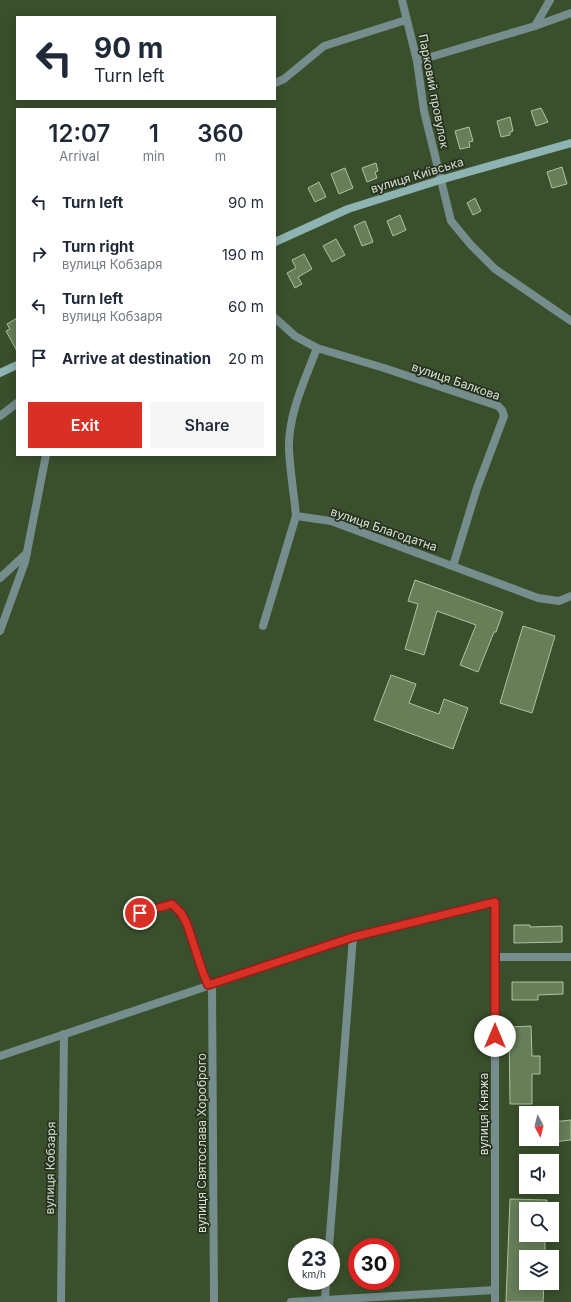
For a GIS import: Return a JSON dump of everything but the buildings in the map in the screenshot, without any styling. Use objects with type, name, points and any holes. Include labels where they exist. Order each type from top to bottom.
[{"type":"main road","name":"вулиця Київська","points":[[276,242],[348,209],[440,180],[571,143]]},
{"type":"main road","points":[[0,373],[16,365]]},
{"type":"street","name":"Парковий провулок","points":[[402,0],[417,61],[424,111],[451,221],[471,245],[495,269],[571,321]]},
{"type":"street","points":[[535,26],[550,0]]},
{"type":"street","points":[[417,61],[535,26],[571,13]]},
{"type":"street","points":[[276,83],[284,79],[324,46],[406,20]]},
{"type":"street","name":"вулиця Балкова","points":[[276,319],[295,336],[317,348],[384,368],[484,401],[498,406],[502,410],[504,416],[477,488],[453,566]]},
{"type":"street","points":[[263,626],[296,516],[289,448],[292,423],[301,391],[317,348]]},
{"type":"street","points":[[0,416],[16,404]]},
{"type":"street","points":[[0,632],[25,562],[46,456]]},
{"type":"street","name":"вулиця Благодатна","points":[[296,516],[331,520],[538,598],[559,601],[571,596]]},
{"type":"street","points":[[0,578],[26,553]]},
{"type":"street","name":"вулиця Княжа","points":[[353,937],[495,902],[495,1302]]},
{"type":"street","points":[[128,917],[172,904],[181,913],[187,924],[202,970],[210,984]]},
{"type":"street","points":[[0,1056],[353,937],[330,1238]]},
{"type":"street","points":[[495,957],[571,956]]},
{"type":"street","name":"вулиця Святослава Хороброго","points":[[210,984],[214,1302]]},
{"type":"street","name":"вулиця Кобзаря","points":[[61,1302],[64,1034]]},
{"type":"street","points":[[325,1300],[326,1290]]},
{"type":"street","points":[[290,1302],[495,1290]]},
{"type":"route","points":[[140,913],[172,904],[181,913],[187,924],[208,985],[353,937],[495,902],[495,1036]]}]
